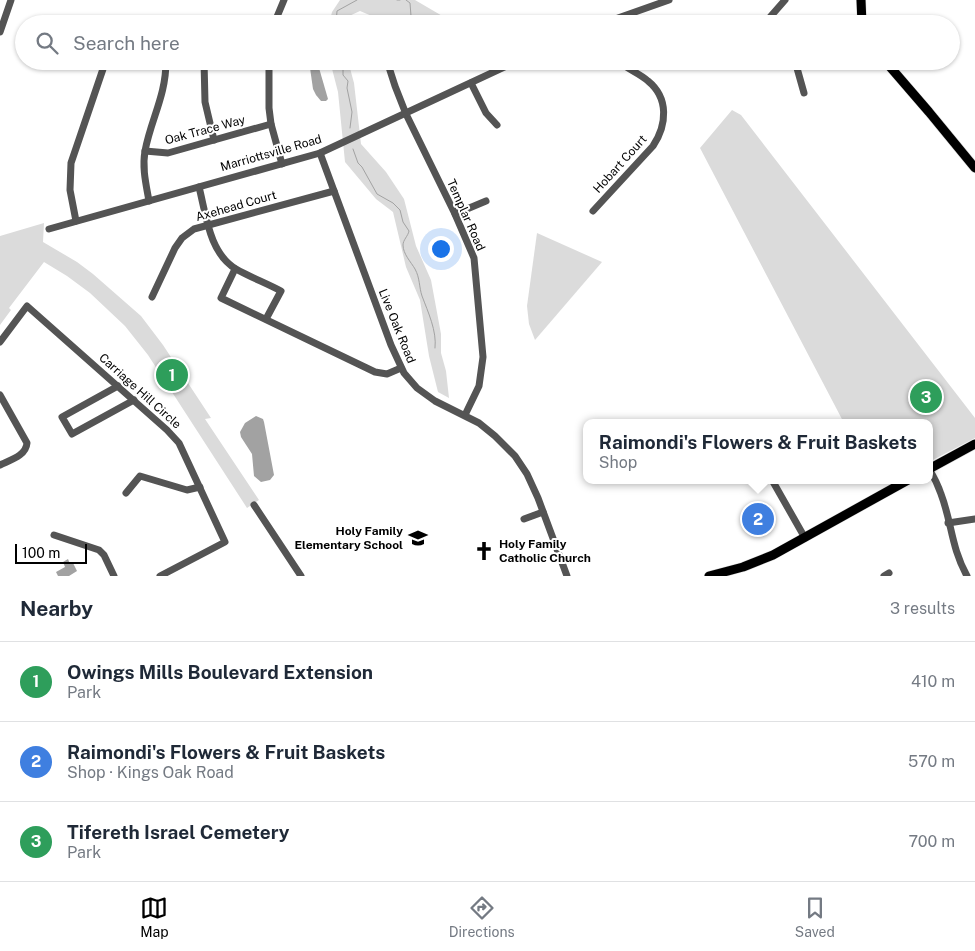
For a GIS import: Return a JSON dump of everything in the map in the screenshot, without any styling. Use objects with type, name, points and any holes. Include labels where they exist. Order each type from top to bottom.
[{"type":"main road","points":[[861,0],[862,15]]},
{"type":"main road","points":[[893,70],[975,168]]},
{"type":"main road","points":[[933,467],[975,444]]},
{"type":"main road","points":[[709,576],[758,562],[901,484]]},
{"type":"street","points":[[0,32],[11,0]]},
{"type":"street","points":[[278,15],[284,0]]},
{"type":"street","points":[[626,15],[669,0]]},
{"type":"street","points":[[772,15],[786,0]]},
{"type":"street","points":[[76,221],[70,190],[71,162],[103,70]]},
{"type":"street","points":[[149,201],[144,177],[145,151],[164,90],[165,70]]},
{"type":"street","points":[[204,70],[205,102],[214,140]]},
{"type":"street","points":[[270,70],[270,124],[282,164]]},
{"type":"street","name":"Templar Road","points":[[390,70],[406,114],[455,214],[474,258],[483,357],[479,386],[464,415]]},
{"type":"street","name":"Marriottsville Road","points":[[49,229],[320,153],[498,70]]},
{"type":"street","name":"Hobart Court","points":[[593,212],[653,146],[663,126],[663,108],[657,91],[647,80],[632,70]]},
{"type":"street","points":[[798,70],[804,93]]},
{"type":"street","points":[[471,83],[486,113],[498,125]]},
{"type":"street","name":"Oak Trace Way","points":[[145,151],[168,153],[270,124]]},
{"type":"street","name":"Live Oak Road","points":[[320,153],[401,368],[412,383],[422,392],[486,428],[515,456],[532,484],[567,576]]},
{"type":"street","points":[[199,187],[214,243],[222,257],[235,269],[281,290],[266,320]]},
{"type":"street","name":"Axehead Court","points":[[152,298],[175,248],[182,238],[194,229],[334,191]]},
{"type":"street","points":[[455,214],[486,201]]},
{"type":"street","points":[[235,269],[221,298],[375,372],[387,374],[401,368]]},
{"type":"street","name":"Carriage Hill Circle","points":[[0,342],[27,306],[174,436],[183,451],[225,542],[160,576]]},
{"type":"street","points":[[118,386],[62,417],[72,434],[134,400]]},
{"type":"street","points":[[0,395],[27,443],[26,450],[23,453],[0,465]]},
{"type":"street","points":[[126,493],[140,476],[188,490],[200,487]]},
{"type":"street","points":[[933,477],[942,494],[956,554],[967,576]]},
{"type":"street","points":[[774,484],[805,538]]},
{"type":"street","points":[[254,505],[301,576]]},
{"type":"street","points":[[524,519],[543,512]]},
{"type":"street","points":[[948,523],[975,519]]},
{"type":"street","points":[[54,535],[99,550],[104,555],[114,576]]},
{"type":"shaded area","points":[[340,0],[415,0],[441,15],[370,15],[360,11],[351,15],[331,15]]},
{"type":"shaded area","points":[[310,70],[320,70],[328,99],[321,101],[313,89]]},
{"type":"shaded area","points":[[332,70],[350,70],[354,83],[361,144],[386,172],[404,199],[416,246],[431,280],[441,334],[441,353],[446,371],[449,398],[438,392],[429,356],[420,300],[406,267],[393,212],[376,199],[345,162],[338,92]]},
{"type":"shaded area","points":[[732,110],[741,115],[975,418],[975,438],[933,460],[933,419],[842,419],[700,148]]},
{"type":"shaded area","points":[[44,223],[43,242],[93,274],[141,316],[163,345],[211,418],[205,419],[259,500],[247,508],[148,355],[125,326],[90,293],[67,276],[44,262],[9,308],[11,310],[0,325],[0,236]]},
{"type":"shaded area","points":[[537,233],[602,262],[535,340],[529,324],[527,306]]},
{"type":"shaded area","points":[[256,416],[263,419],[264,422],[274,475],[270,480],[261,482],[254,476],[252,454],[241,437],[240,432],[245,423]]},
{"type":"shaded area","points":[[68,559],[70,564],[73,563],[77,571],[69,576],[58,576],[56,572],[65,567],[63,562]]},
{"type":"waterway","points":[[337,15],[337,11],[357,0]]},
{"type":"waterway","points":[[406,0],[410,3],[411,15]]},
{"type":"waterway","points":[[343,70],[343,75],[348,81],[347,88],[352,112],[350,128]]},
{"type":"waterway","points":[[353,149],[358,163],[377,194],[393,203],[400,210],[403,222],[409,231],[403,243],[403,248],[418,276],[422,296],[433,328],[435,348]]},
{"type":"place","name":"Owings Mills Boulevard Extension","points":[[172,375]]},
{"type":"place","name":"Tifereth Israel Cemetery","points":[[926,397]]},
{"type":"place","name":"Raimondi's Flowers & Fruit Baskets","points":[[758,519]]},
{"type":"place","name":"Holy Family Elementary School","points":[[418,538]]},
{"type":"place","name":"Holy Family Catholic Church","points":[[484,551]]}]
